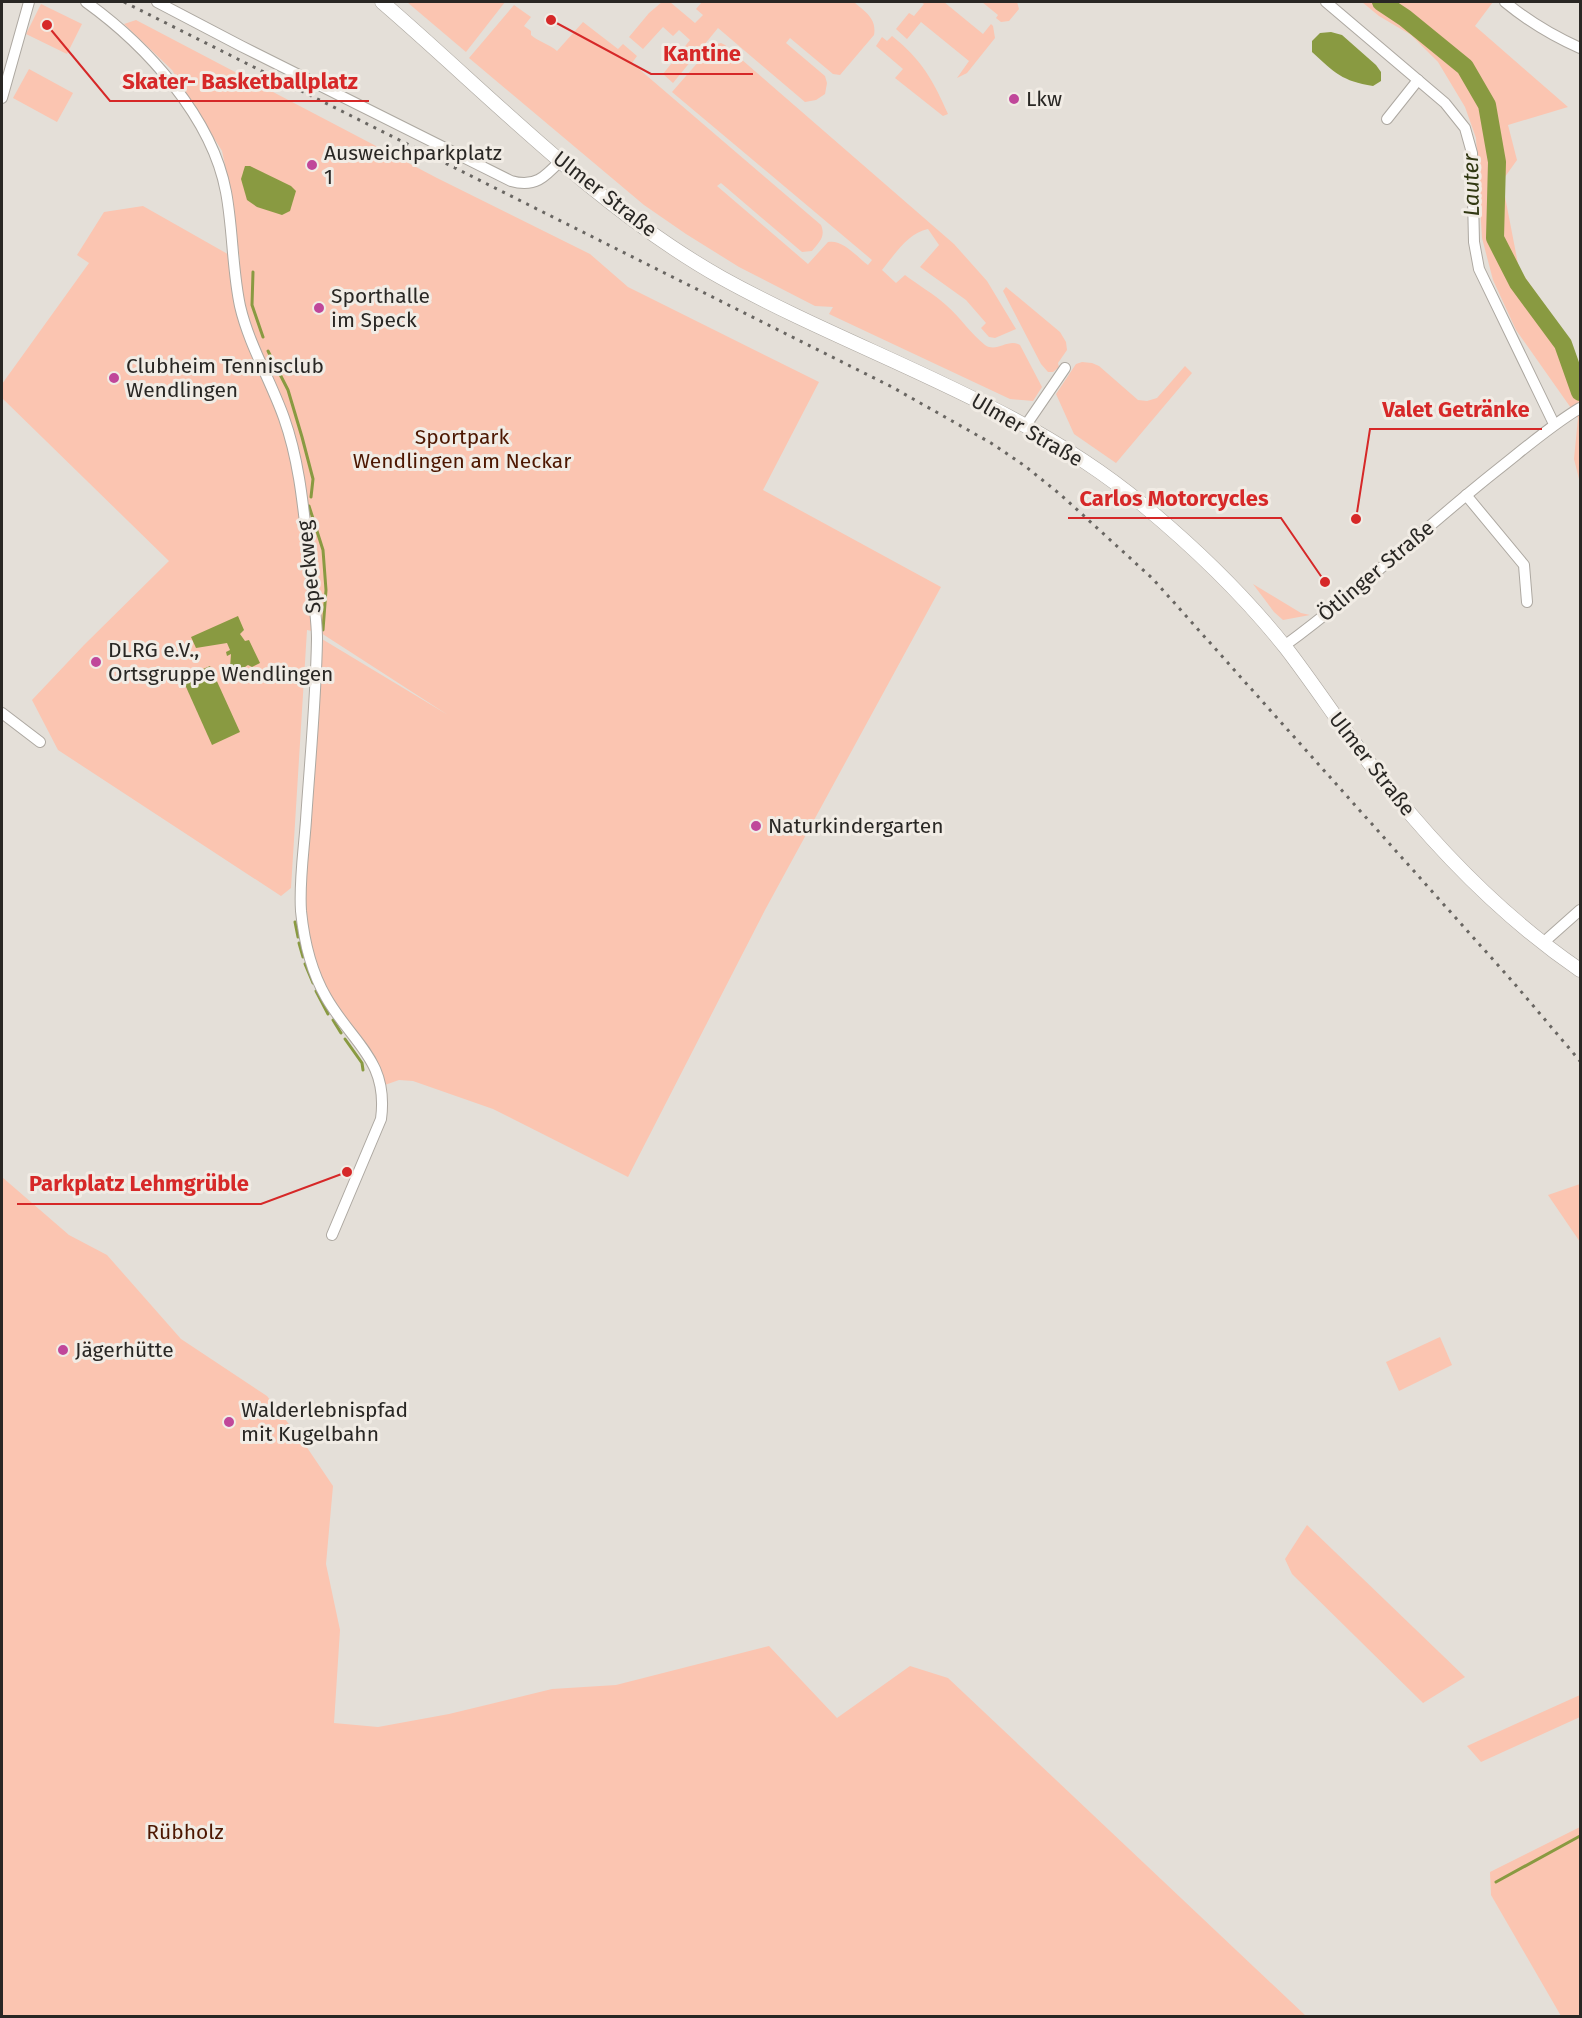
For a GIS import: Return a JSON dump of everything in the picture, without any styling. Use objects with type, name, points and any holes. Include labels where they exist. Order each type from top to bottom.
[{"type":"main road","name":"Ulmer Straße","points":[[382,2],[561,160],[646,228],[720,277],[797,316],[992,406],[1071,452],[1140,501],[1208,561],[1284,646],[1373,768],[1428,836],[1490,897],[1581,970]]},
{"type":"street","points":[[2,98],[30,2]]},
{"type":"street","name":"Speckweg","points":[[86,2],[110,18],[141,48],[186,101],[219,163],[226,189],[240,307],[284,418],[298,463],[317,636],[301,910],[310,961],[327,998],[377,1069],[382,1095],[381,1119],[332,1235]]},
{"type":"street","points":[[157,2],[511,181],[522,184],[535,182],[548,174],[561,160]]},
{"type":"street","points":[[1326,2],[1445,104],[1465,128],[1472,153],[1474,242],[1479,269],[1554,424]]},
{"type":"street","points":[[1505,2],[1525,18],[1562,40],[1581,48]]},
{"type":"street","points":[[1387,118],[1418,80]]},
{"type":"street","points":[[1026,425],[1065,368]]},
{"type":"street","name":"Ötlinger Straße","points":[[1284,646],[1360,586],[1466,495],[1554,424],[1581,408]]},
{"type":"street","points":[[1466,495],[1524,565],[1527,602]]},
{"type":"street","points":[[2,713],[40,742]]},
{"type":"street","points":[[1544,942],[1581,910]]},
{"type":"green space","points":[[407,2],[505,2],[466,52]]},
{"type":"green space","points":[[662,2],[670,2],[695,23],[703,15],[696,9],[702,2],[854,2],[872,20],[874,35],[840,75],[833,74],[790,38],[786,43],[825,76],[827,83],[825,94],[816,100],[805,102],[718,28],[673,83],[663,74],[690,40],[679,30],[673,36],[663,27],[643,49],[629,37],[649,13]]},
{"type":"green space","points":[[921,2],[944,2],[983,34],[991,24],[993,26],[995,38],[967,73],[957,78],[969,61],[921,22],[907,39],[896,29],[909,13],[914,16],[924,4]]},
{"type":"green space","points":[[982,2],[1017,2],[1019,9],[1009,21],[1001,22],[996,18],[998,15]]},
{"type":"green space","points":[[1362,2],[1493,2],[1475,26],[1568,107],[1508,125],[1517,160],[1502,181],[1519,269],[1556,321],[1580,375],[1580,483],[1574,459],[1578,418],[1516,330],[1493,280],[1482,238],[1476,138],[1465,107],[1438,62],[1411,35],[1379,16]]},
{"type":"green space","points":[[41,4],[82,24],[67,54],[26,34]]},
{"type":"green space","points":[[514,5],[531,17],[524,26],[531,31],[531,35],[557,51],[583,22],[618,49],[623,44],[637,56],[632,63],[821,225],[823,233],[819,242],[812,251],[802,252],[721,183],[717,186],[808,264],[828,242],[834,242],[850,249],[868,265],[872,260],[672,92],[713,45],[721,43],[725,45],[954,244],[987,281],[1016,329],[995,338],[989,337],[981,328],[986,323],[966,300],[920,267],[939,245],[928,229],[908,240],[882,270],[896,283],[905,275],[936,297],[985,345],[994,347],[1016,343],[1020,345],[1042,387],[1033,401],[1010,399],[829,314],[833,307],[815,306],[739,267],[644,205],[469,58]]},
{"type":"green space","name":"Sportpark Wendlingen am Neckar","points":[[136,20],[437,178],[590,254],[628,287],[819,382],[763,490],[941,587],[765,910],[628,1177],[493,1109],[413,1081],[399,1080],[382,1086],[327,998],[301,910],[317,636],[448,715],[321,633],[307,630],[291,888],[281,896],[58,750],[32,700],[169,561],[2,398],[2,384],[89,263],[77,255],[104,212],[143,206],[240,261],[231,193],[222,151],[172,70],[124,24]]},
{"type":"green space","points":[[892,36],[926,71],[948,114],[943,116],[895,78],[903,69],[876,46],[882,37],[887,41]]},
{"type":"green space","points":[[29,69],[73,93],[57,122],[13,98]]},
{"type":"green space","points":[[1006,287],[1060,332],[1066,342],[1067,350],[1058,363],[1059,367],[1053,372],[1048,372],[1041,364],[1003,291]]},
{"type":"green space","points":[[1082,362],[1099,366],[1138,400],[1147,401],[1157,398],[1185,366],[1192,373],[1116,463],[1074,434],[1056,394],[1076,364]]},
{"type":"green space","points":[[1253,584],[1301,613],[1310,615],[1283,620]]},
{"type":"green space","name":"Rübholz","points":[[2,1177],[69,1235],[107,1255],[181,1339],[267,1396],[306,1446],[333,1486],[326,1564],[340,1630],[334,1723],[378,1727],[449,1714],[552,1689],[616,1685],[769,1646],[837,1718],[910,1666],[948,1678],[1306,2016],[2,2016]]},
{"type":"green space","points":[[1580,1184],[1580,1242],[1548,1195]]},
{"type":"green space","points":[[1440,1337],[1452,1365],[1399,1391],[1386,1362]]},
{"type":"green space","points":[[1307,1525],[1465,1677],[1423,1703],[1292,1574],[1285,1559]]},
{"type":"green space","points":[[1580,1695],[1580,1717],[1481,1762],[1467,1746]]},
{"type":"green space","points":[[1580,1827],[1580,2016],[1561,2016],[1491,1895],[1490,1872]]},
{"type":"shaded area","points":[[1331,32],[1342,35],[1376,65],[1381,72],[1381,81],[1373,86],[1346,79],[1333,71],[1312,52],[1312,41],[1320,33]]},
{"type":"shaded area","points":[[245,166],[250,166],[291,186],[296,191],[290,211],[282,215],[257,207],[247,200],[241,179]]},
{"type":"shaded area","points":[[238,616],[244,630],[240,634],[245,641],[249,640],[260,663],[252,667],[248,665],[237,672],[230,668],[231,654],[227,656],[226,652],[230,650],[227,643],[196,648],[191,637]]},
{"type":"shaded area","points":[[210,666],[240,732],[212,745],[182,678]]},
{"type":"waterway","name":"Lauter","points":[[1381,2],[1405,18],[1465,67],[1487,105],[1497,162],[1495,238],[1518,283],[1563,344],[1580,392]]},
{"type":"waterway","points":[[253,272],[252,305],[263,337]]},
{"type":"waterway","points":[[268,351],[288,390],[302,437],[313,479],[311,497]]},
{"type":"waterway","points":[[309,506],[323,550],[326,590],[323,630]]},
{"type":"waterway","points":[[295,922],[298,937]]},
{"type":"waterway","points":[[299,943],[303,957]]},
{"type":"waterway","points":[[305,964],[313,983]]},
{"type":"waterway","points":[[316,991],[328,1014]]},
{"type":"waterway","points":[[333,1020],[341,1033]]},
{"type":"waterway","points":[[345,1039],[362,1063],[363,1070]]},
{"type":"waterway","points":[[1496,1882],[1580,1836]]},
{"type":"railway","points":[[124,2],[892,387],[991,443],[1025,466],[1061,495],[1153,579],[1513,982],[1580,1061]]},
{"type":"place","name":"Kantine","points":[[551,20]]},
{"type":"place","name":"Skater- Basketballplatz","points":[[47,25]]},
{"type":"place","name":"Lkw","points":[[1014,99]]},
{"type":"place","name":"Ausweichparkplatz 1","points":[[312,165]]},
{"type":"place","name":"Sporthalle im Speck","points":[[319,308]]},
{"type":"place","name":"Clubheim Tennisclub Wendlingen","points":[[114,378]]},
{"type":"place","name":"Valet Getränke","points":[[1356,519]]},
{"type":"place","name":"Carlos Motorcycles","points":[[1325,582]]},
{"type":"place","name":"DLRG e.V., Ortsgruppe Wendlingen","points":[[96,662]]},
{"type":"place","name":"Naturkindergarten","points":[[756,826]]},
{"type":"place","name":"Parkplatz Lehmgrüble","points":[[347,1172]]},
{"type":"place","name":"Jägerhütte","points":[[63,1350]]},
{"type":"place","name":"Walderlebnispfad mit Kugelbahn","points":[[229,1422]]}]
